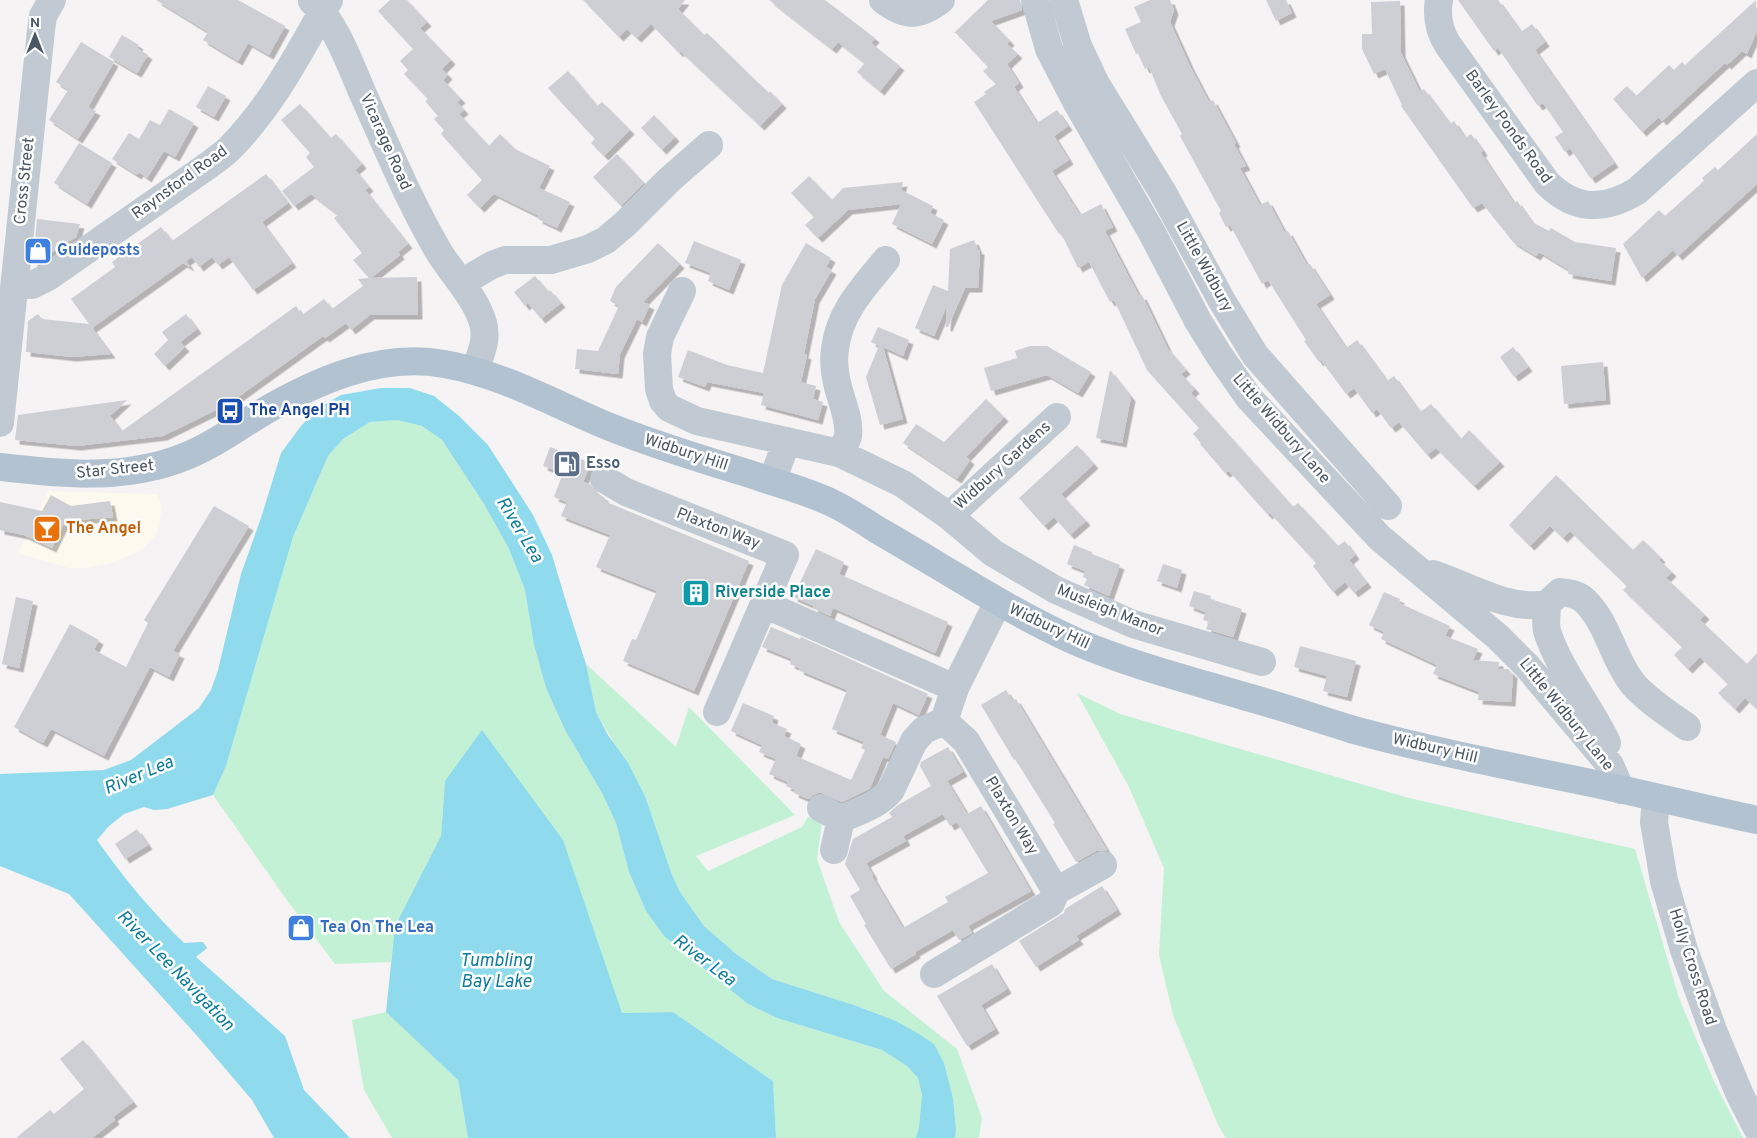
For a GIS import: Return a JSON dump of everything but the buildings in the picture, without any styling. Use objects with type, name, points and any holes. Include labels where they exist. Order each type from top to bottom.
[{"type":"main road","name":"Star Street","points":[[0,467],[68,474],[128,472],[158,466],[182,459],[205,448],[292,396],[323,382],[373,365],[418,361],[443,363],[475,371]]},
{"type":"main road","name":"Widbury Hill","points":[[475,371],[525,389],[572,412],[624,432],[832,503],[931,560],[998,602],[1078,642],[1140,665],[1355,730],[1757,820]]},
{"type":"street","name":"Cross Street","points":[[0,423],[41,30],[43,16],[52,0]]},
{"type":"street","points":[[883,0],[903,12],[912,13],[924,11],[941,0]]},
{"type":"street","name":"Little Widbury Lane","points":[[1035,0],[1049,49],[1077,103],[1151,231],[1198,320],[1219,355],[1249,398],[1380,538],[1498,637],[1528,666],[1610,765],[1621,790]]},
{"type":"street","name":"Little Widbury","points":[[1064,0],[1078,46],[1096,84],[1162,191],[1222,301],[1255,355],[1388,506]]},
{"type":"street","name":"Barley Ponds Road","points":[[1439,0],[1438,24],[1441,34],[1448,45],[1547,183],[1562,196],[1579,204],[1606,205],[1623,200],[1637,191],[1757,83]]},
{"type":"street","name":"Raynsford Road","points":[[15,284],[32,285],[48,277],[229,149],[251,125],[298,54],[321,4]]},
{"type":"street","name":"Vicarage Road","points":[[321,4],[342,46],[403,184],[440,253],[479,313],[483,325],[484,345],[475,371]]},
{"type":"street","points":[[461,283],[492,265],[505,260],[551,260],[570,256],[606,240],[709,144]]},
{"type":"street","points":[[839,453],[847,439],[848,429],[835,375],[835,349],[838,334],[847,309],[886,260]]},
{"type":"street","name":"Widbury Gardens","points":[[682,291],[660,337],[657,354],[659,389],[663,401],[669,408],[697,421],[839,453],[903,484],[949,516],[993,553]]},
{"type":"street","name":"Widbury Gardens","points":[[949,516],[1057,417]]},
{"type":"street","points":[[772,481],[787,442]]},
{"type":"street","name":"Plaxton Way","points":[[604,479],[626,492],[785,555],[717,712]]},
{"type":"street","name":"Musleigh Manor","points":[[993,553],[1056,590],[1134,624],[1262,662]]},
{"type":"street","points":[[1415,568],[1483,594],[1507,602],[1532,607],[1547,604],[1560,592],[1572,593],[1584,600],[1599,619],[1633,683],[1652,702],[1687,727]]},
{"type":"street","points":[[834,850],[831,813],[871,805],[886,796],[914,741],[924,730],[944,721],[955,688],[998,602]]},
{"type":"street","points":[[764,604],[955,688]]},
{"type":"street","points":[[1547,604],[1547,630],[1560,661],[1597,722],[1607,743],[1610,765]]},
{"type":"street","name":"Plaxton Way","points":[[944,721],[966,741],[1056,891]]},
{"type":"street","name":"Holly Cross Road","points":[[1656,798],[1654,822],[1664,881],[1684,950],[1714,1033],[1740,1096],[1757,1128]]},
{"type":"street","points":[[934,974],[1051,903],[1056,891],[1103,865]]},
{"type":"shaded area","points":[[48,491],[158,494],[162,508],[159,526],[155,536],[142,550],[112,563],[87,568],[69,568],[18,553]]},
{"type":"green space","points":[[397,420],[422,426],[442,440],[484,504],[509,549],[525,590],[534,645],[546,688],[565,730],[602,793],[616,823],[629,872],[646,911],[664,936],[748,1004],[777,1018],[882,1050],[907,1066],[918,1078],[922,1095],[916,1138],[776,1138],[773,1081],[673,1012],[622,1013],[601,955],[445,781],[441,836],[395,926],[391,962],[335,964],[289,903],[213,795],[226,766],[293,537],[328,456],[343,439],[370,422]]},
{"type":"green space","points":[[586,664],[676,747],[689,707],[795,815],[696,856],[708,871],[802,827],[808,817],[822,822],[817,859],[839,922],[884,991],[957,1049],[982,1118],[979,1138],[955,1138],[953,1098],[944,1063],[896,1021],[854,1005],[772,979],[735,953],[704,926],[680,892],[672,875],[645,796],[596,712]]},
{"type":"green space","points":[[1077,693],[1120,714],[1409,798],[1635,849],[1679,998],[1713,1079],[1743,1138],[1226,1138],[1218,1125],[1173,1015],[1159,955],[1164,868],[1129,787]]},
{"type":"green space","points":[[386,1012],[458,1080],[468,1138],[392,1138],[364,1090],[352,1020]]},
{"type":"water","points":[[381,388],[410,388],[434,396],[459,416],[488,445],[533,515],[552,555],[586,664],[596,712],[608,735],[628,763],[645,796],[672,875],[680,892],[704,926],[735,953],[772,979],[854,1005],[896,1021],[934,1044],[944,1063],[953,1098],[955,1138],[916,1138],[922,1095],[918,1078],[907,1066],[882,1050],[777,1018],[748,1004],[664,936],[646,911],[629,872],[616,823],[602,793],[565,730],[546,688],[534,645],[525,590],[509,549],[484,504],[442,440],[422,426],[397,420],[370,422],[343,439],[328,456],[293,537],[226,766],[213,795],[167,809],[154,810],[144,807],[124,814],[109,826],[97,840],[138,893],[184,943],[203,942],[207,948],[196,957],[285,1036],[304,1090],[350,1138],[274,1138],[252,1100],[199,1038],[69,894],[0,866],[0,774],[104,770],[131,760],[199,708],[211,690],[218,670],[241,574],[281,453],[301,426],[318,408],[341,395]]},
{"type":"water","name":"Tumbling Bay Lake","points":[[482,730],[563,840],[622,1013],[673,1012],[773,1081],[776,1138],[468,1138],[458,1080],[386,1012],[395,926],[441,836],[445,781]]},
{"type":"place","name":"Guideposts","points":[[38,251]]},
{"type":"place","name":"The Angel PH","points":[[230,411]]},
{"type":"place","name":"Esso","points":[[567,464]]},
{"type":"place","name":"The Angel","points":[[47,529]]},
{"type":"place","name":"Riverside Place","points":[[696,593]]},
{"type":"place","name":"Tea On The Lea","points":[[301,928]]},
{"type":"water label","name":"River Lea","points":[[519,530]]},
{"type":"water label","name":"River Lea","points":[[139,776]]},
{"type":"water label","name":"River Lea","points":[[704,961]]},
{"type":"water label","name":"River Lee Navigation","points":[[175,971]]}]
